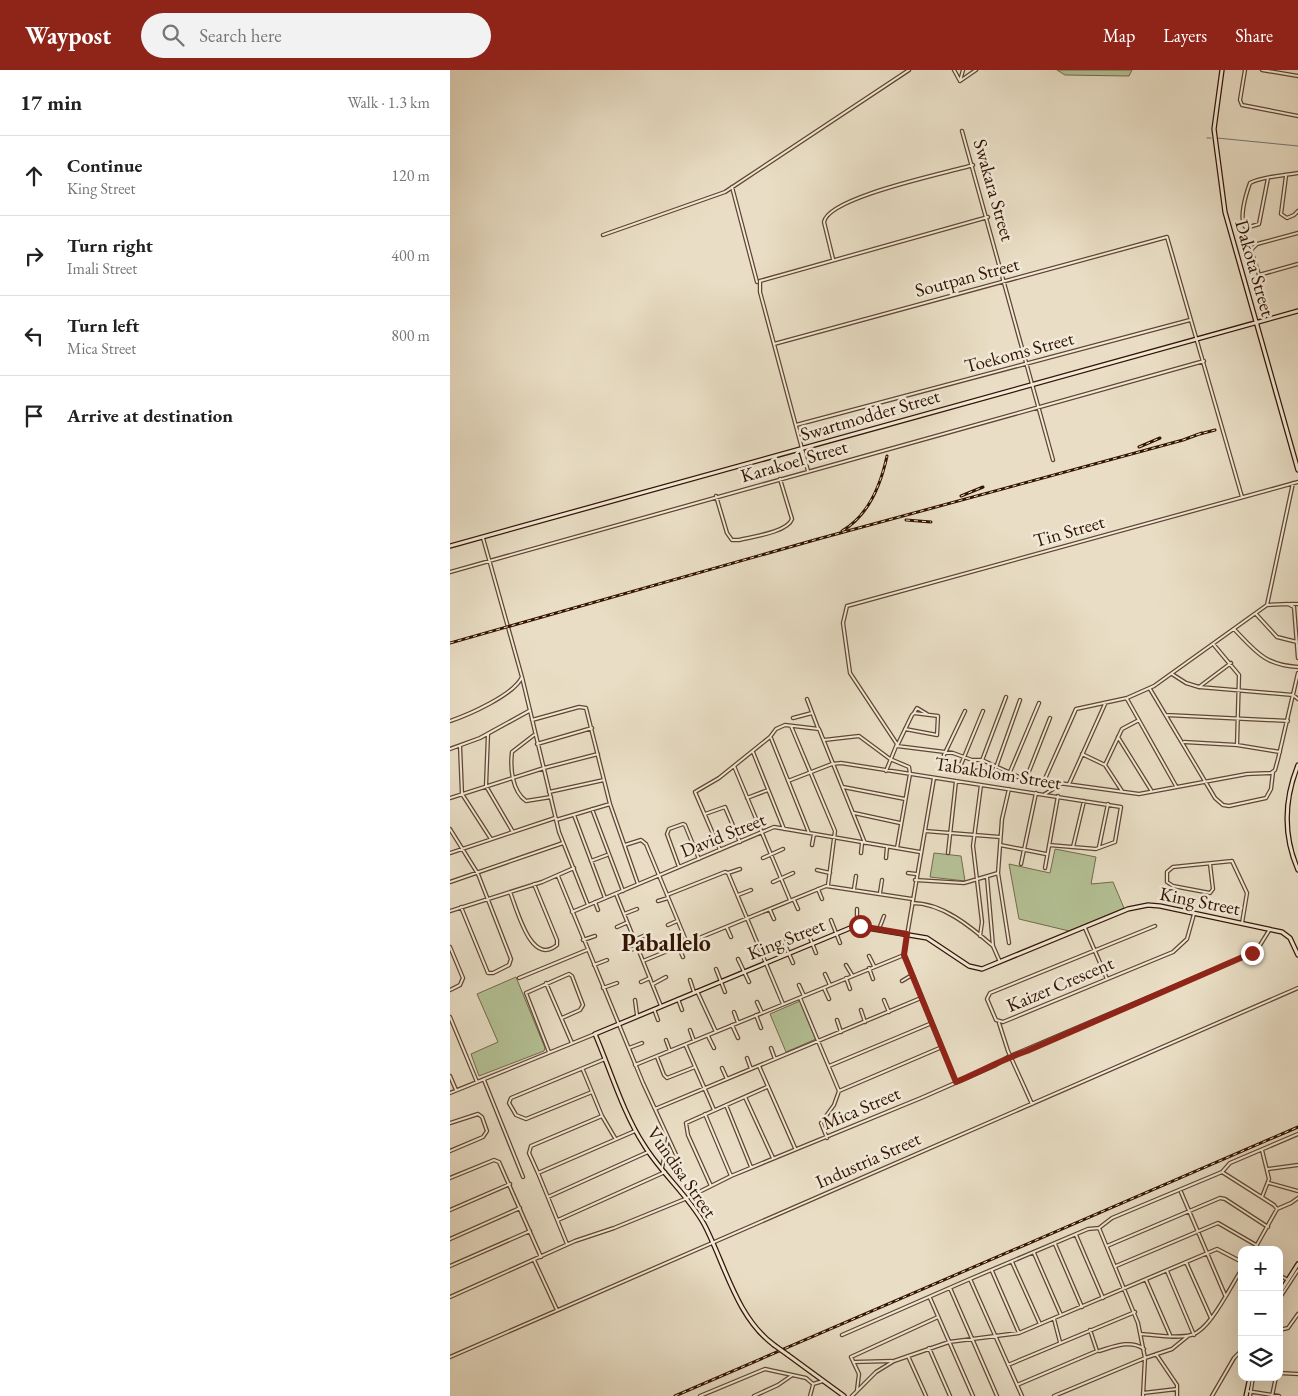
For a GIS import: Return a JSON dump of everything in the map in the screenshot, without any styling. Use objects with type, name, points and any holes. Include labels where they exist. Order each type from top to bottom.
[{"type":"street","points":[[603,235],[720,194],[908,70]]},
{"type":"street","points":[[954,70],[960,80]]},
{"type":"street","points":[[960,80],[963,70]]},
{"type":"street","points":[[960,80],[976,70]]},
{"type":"street","name":"Dakota Street","points":[[1222,70],[1215,115],[1215,149],[1225,212],[1298,470]]},
{"type":"street","points":[[1245,70],[1240,100],[1244,106],[1298,116]]},
{"type":"street","points":[[1262,70],[1298,76]]},
{"type":"street","name":"Swakara Street","points":[[962,130],[988,217],[1053,460]]},
{"type":"street","points":[[833,259],[824,222],[831,211],[853,198],[973,165]]},
{"type":"street","points":[[1268,178],[1260,222],[1256,227],[1248,228],[1242,222],[1249,184],[1268,178],[1298,173]]},
{"type":"street","points":[[1286,175],[1281,214],[1286,218],[1298,212]]},
{"type":"street","points":[[732,187],[756,282]]},
{"type":"street","points":[[808,471],[759,289],[760,281],[988,217]]},
{"type":"street","points":[[1298,233],[1255,245],[1251,250],[1257,272],[1261,275],[1298,264]]},
{"type":"street","name":"Soutpan Street","points":[[774,344],[1167,237],[1190,320]]},
{"type":"street","name":"Swartmodder Street","points":[[450,546],[1298,311]]},
{"type":"street","points":[[1190,320],[1204,361],[1242,497]]},
{"type":"street","name":"Toekoms Street","points":[[796,425],[1190,320]]},
{"type":"street","name":"Karakoel Street","points":[[450,572],[716,496],[1204,361]]},
{"type":"street","points":[[716,496],[727,533],[732,540],[739,540],[781,529],[789,525],[792,519],[780,479]]},
{"type":"street","name":"Tin Street","points":[[897,746],[850,673],[843,623],[847,606],[1298,482]]},
{"type":"street","points":[[1267,605],[1293,483]]},
{"type":"street","points":[[483,538],[522,677],[555,819],[588,905]]},
{"type":"street","points":[[1290,604],[1295,612],[1298,658]]},
{"type":"street","points":[[1044,781],[1074,711],[1080,707],[1127,698],[1150,689],[1214,645],[1267,605],[1298,604]]},
{"type":"street","points":[[1256,614],[1277,637],[1297,642]]},
{"type":"street","points":[[1234,629],[1264,659],[1278,665],[1298,667]]},
{"type":"street","points":[[1214,645],[1238,672],[1237,745]]},
{"type":"street","points":[[1199,687],[1231,663]]},
{"type":"street","points":[[1172,674],[1186,683],[1199,687],[1293,695],[1298,699]]},
{"type":"street","points":[[1150,689],[1184,742],[1215,798],[1223,805],[1229,806],[1266,798],[1271,789],[1273,772],[1288,721],[1298,675]]},
{"type":"street","points":[[450,721],[480,709],[511,689],[522,677]]},
{"type":"street","points":[[978,771],[1006,697]]},
{"type":"street","points":[[1127,698],[1176,786]]},
{"type":"street","points":[[807,699],[832,764],[854,813],[863,843],[860,853]]},
{"type":"street","points":[[994,773],[1020,700]]},
{"type":"street","points":[[1010,772],[1038,703]]},
{"type":"street","points":[[1069,784],[1105,703]]},
{"type":"street","points":[[531,720],[582,706],[588,711],[610,804],[638,884]]},
{"type":"street","points":[[886,771],[890,759],[917,708],[928,716]]},
{"type":"street","points":[[960,767],[983,710]]},
{"type":"street","points":[[450,749],[488,734],[529,711]]},
{"type":"street","points":[[965,711],[946,751],[943,760],[945,764],[1026,779],[1139,794],[1205,781],[1273,772]]},
{"type":"street","points":[[905,729],[937,735],[938,716],[928,716],[914,712]]},
{"type":"street","points":[[793,718],[812,714]]},
{"type":"street","points":[[1166,714],[1288,721]]},
{"type":"street","points":[[1026,779],[1050,718]]},
{"type":"street","points":[[1105,765],[1124,728],[1139,720]]},
{"type":"street","points":[[720,850],[695,792],[734,766],[770,737],[780,726],[818,728]]},
{"type":"street","points":[[793,726],[836,837],[828,885]]},
{"type":"street","points":[[537,744],[592,728]]},
{"type":"street","points":[[488,734],[486,786],[513,832]]},
{"type":"street","points":[[534,734],[512,752],[512,778],[520,796],[526,801],[551,797]]},
{"type":"street","points":[[824,740],[859,736],[890,759],[908,766],[910,774],[897,848]]},
{"type":"street","points":[[770,737],[809,833]]},
{"type":"street","points":[[1118,737],[1151,791]]},
{"type":"street","points":[[1184,742],[1237,745],[1280,752]]},
{"type":"street","points":[[460,746],[462,794],[491,839]]},
{"type":"street","points":[[897,746],[946,751],[972,760],[982,760],[1019,777]]},
{"type":"street","points":[[753,751],[784,829]]},
{"type":"street","points":[[450,798],[544,768],[598,754]]},
{"type":"street","points":[[1082,754],[1105,765],[1123,792]]},
{"type":"street","points":[[788,781],[832,764]]},
{"type":"street","name":"Tabakblom Street","points":[[832,764],[1010,788],[1108,804]]},
{"type":"street","points":[[1298,765],[1289,790],[1286,823],[1292,854],[1298,870]]},
{"type":"street","points":[[734,766],[790,900]]},
{"type":"street","points":[[934,778],[916,874],[904,955],[956,1082]]},
{"type":"street","points":[[549,792],[604,780]]},
{"type":"street","points":[[948,853],[956,781]]},
{"type":"street","points":[[1045,794],[1064,783]]},
{"type":"street","points":[[980,936],[982,922],[974,835],[981,784]]},
{"type":"street","points":[[842,787],[905,798]]},
{"type":"street","points":[[1009,943],[998,873],[1000,837],[1010,788]]},
{"type":"street","points":[[748,798],[768,790]]},
{"type":"street","points":[[1021,864],[1036,793]]},
{"type":"street","points":[[1045,868],[1058,796]]},
{"type":"street","points":[[1073,847],[1084,800]]},
{"type":"street","points":[[450,852],[610,804]]},
{"type":"street","points":[[1049,845],[1099,847],[1111,843],[1116,840],[1121,807],[1108,804],[1099,847]]},
{"type":"street","points":[[705,814],[725,806],[740,842]]},
{"type":"street","points":[[592,809],[623,891]]},
{"type":"street","points":[[854,813],[901,823]]},
{"type":"street","points":[[574,815],[605,898]]},
{"type":"street","points":[[680,867],[667,832],[671,828],[685,824],[699,859]]},
{"type":"street","name":"David Street","points":[[572,912],[776,827],[920,852]]},
{"type":"street","points":[[450,829],[478,874],[511,962],[510,965],[492,974],[487,971],[461,907]]},
{"type":"street","points":[[925,831],[1000,837]]},
{"type":"street","points":[[812,845],[814,834]]},
{"type":"street","points":[[624,845],[643,841],[687,943]]},
{"type":"street","points":[[450,882],[478,874],[563,843]]},
{"type":"street","points":[[1000,845],[1047,854]]},
{"type":"street","points":[[886,858],[887,847]]},
{"type":"street","points":[[763,858],[783,849]]},
{"type":"street","points":[[591,861],[608,855]]},
{"type":"street","points":[[1210,864],[1213,889],[1210,893],[1173,886],[1167,882],[1167,872],[1173,867],[1230,861],[1236,867],[1247,893],[1242,923]]},
{"type":"street","points":[[450,911],[558,876],[574,868]]},
{"type":"street","points":[[658,901],[724,872],[728,873],[740,869]]},
{"type":"street","points":[[817,870],[830,873]]},
{"type":"street","points":[[728,873],[783,1004]]},
{"type":"street","points":[[908,873],[916,874]]},
{"type":"street","points":[[916,880],[961,883],[998,873]]},
{"type":"street","points":[[773,882],[793,874]]},
{"type":"street","points":[[558,876],[618,1024],[678,1160]]},
{"type":"street","points":[[854,889],[856,876]]},
{"type":"street","points":[[987,877],[993,946],[1000,962]]},
{"type":"street","points":[[880,893],[882,880]]},
{"type":"street","points":[[510,892],[531,942],[540,949],[550,949],[556,946],[557,940],[534,884]]},
{"type":"street","points":[[643,961],[828,885],[912,899]]},
{"type":"street","points":[[818,889],[822,899]]},
{"type":"street","points":[[738,895],[751,890]]},
{"type":"street","points":[[615,894],[661,1006]]},
{"type":"street","points":[[794,899],[798,909]]},
{"type":"street","points":[[594,902],[598,910]]},
{"type":"street","points":[[912,903],[936,907],[993,946]]},
{"type":"street","name":"King Street","points":[[450,1093],[857,926],[930,939],[974,968],[982,969],[1142,906],[1160,906],[1270,929],[1287,935],[1298,955]]},
{"type":"street","points":[[624,914],[637,909]]},
{"type":"street","points":[[770,909],[774,919]]},
{"type":"street","points":[[857,909],[857,926]]},
{"type":"street","name":"Kaizer Crescent","points":[[1155,926],[989,994],[987,1000],[998,1022],[1003,1022],[1178,949],[1189,935],[1194,912]]},
{"type":"street","points":[[880,929],[884,916]]},
{"type":"street","points":[[831,920],[840,943]]},
{"type":"street","points":[[668,925],[678,921]]},
{"type":"street","points":[[617,928],[627,922]]},
{"type":"street","points":[[726,927],[730,937]]},
{"type":"street","points":[[1085,928],[1107,979]]},
{"type":"street","name":"Mica Street","points":[[450,1296],[567,1244],[614,1228],[685,1199],[751,1167],[827,1138],[1011,1056],[1252,953],[1260,946],[1270,929]]},
{"type":"street","points":[[807,930],[816,953]]},
{"type":"street","points":[[634,940],[648,934]]},
{"type":"street","points":[[583,940],[595,936]]},
{"type":"street","points":[[702,937],[706,947]]},
{"type":"street","points":[[783,940],[793,963]]},
{"type":"street","points":[[678,946],[683,957]]},
{"type":"street","points":[[450,947],[463,978],[460,985],[450,990]]},
{"type":"street","points":[[627,951],[637,947]]},
{"type":"street","points":[[519,978],[588,950]]},
{"type":"street","points":[[636,1064],[800,998],[868,968],[904,955]]},
{"type":"street","points":[[869,956],[874,966]]},
{"type":"street","points":[[738,959],[749,982]]},
{"type":"street","points":[[594,965],[607,960]]},
{"type":"street","points":[[846,965],[852,975]]},
{"type":"street","points":[[868,968],[873,979]]},
{"type":"street","points":[[716,969],[725,992]]},
{"type":"street","points":[[549,1052],[526,995],[527,991],[566,974],[571,975],[583,1005],[580,1010],[562,1018]]},
{"type":"street","points":[[825,974],[830,985]]},
{"type":"street","points":[[902,981],[912,976]]},
{"type":"street","points":[[652,984],[666,977]]},
{"type":"street","points":[[641,982],[650,978]]},
{"type":"street","points":[[846,978],[850,989]]},
{"type":"street","points":[[690,980],[716,1032]]},
{"type":"street","points":[[546,983],[572,1043]]},
{"type":"street","points":[[603,988],[616,983]]},
{"type":"street","points":[[799,985],[804,996]]},
{"type":"street","points":[[824,988],[828,999]]},
{"type":"street","name":"Industria Street","points":[[450,1357],[1298,988]]},
{"type":"street","points":[[800,998],[839,1091],[834,1105],[821,1122],[827,1138]]},
{"type":"street","points":[[655,1109],[922,998]]},
{"type":"street","points":[[678,999],[682,1010]]},
{"type":"street","points":[[636,1000],[637,1016]]},
{"type":"street","points":[[884,1000],[889,1012]]},
{"type":"street","points":[[757,1002],[762,1013]]},
{"type":"street","points":[[654,1009],[658,1020]]},
{"type":"street","points":[[861,1010],[865,1022]]},
{"type":"street","points":[[734,1012],[738,1023]]},
{"type":"street","points":[[756,1015],[761,1028]]},
{"type":"street","points":[[450,1017],[478,1082]]},
{"type":"street","points":[[836,1020],[841,1032]]},
{"type":"street","points":[[998,1022],[1032,1104]]},
{"type":"street","points":[[829,1066],[932,1023]]},
{"type":"street","points":[[732,1025],[738,1038]]},
{"type":"street","points":[[690,1030],[694,1041]]},
{"type":"street","name":"Vundisa Street","points":[[595,1034],[636,1130],[648,1152],[703,1223],[751,1322],[759,1333],[774,1345],[844,1396]]},
{"type":"street","points":[[708,1036],[714,1048]]},
{"type":"street","points":[[666,1040],[670,1051]]},
{"type":"street","points":[[629,1048],[642,1043]]},
{"type":"street","points":[[685,1045],[714,1110]]},
{"type":"street","points":[[839,1091],[942,1047]]},
{"type":"street","points":[[771,1048],[775,1059]]},
{"type":"street","points":[[656,1057],[667,1078],[695,1067]]},
{"type":"street","points":[[747,1058],[752,1069]]},
{"type":"street","points":[[592,1092],[526,1119],[516,1115],[510,1106],[511,1098],[605,1059]]},
{"type":"street","points":[[759,1066],[795,1149]]},
{"type":"street","points":[[722,1068],[727,1079]]},
{"type":"street","points":[[583,1069],[602,1116],[614,1138]]},
{"type":"street","points":[[450,1076],[456,1090]]},
{"type":"street","points":[[484,1079],[523,1177]]},
{"type":"street","points":[[711,1186],[686,1130],[686,1123],[767,1087]]},
{"type":"street","points":[[745,1096],[773,1158]]},
{"type":"street","points":[[726,1105],[751,1167]]},
{"type":"street","points":[[450,1123],[478,1114],[482,1117],[487,1131],[483,1137],[450,1151]]},
{"type":"street","points":[[705,1114],[731,1176]]},
{"type":"street","points":[[567,1244],[529,1151],[532,1145],[602,1116]]},
{"type":"street","points":[[538,1173],[614,1138],[636,1130]]},
{"type":"street","points":[[842,1335],[970,1279],[1076,1235],[1099,1228],[1112,1218],[1180,1191],[1222,1172],[1230,1163],[1298,1134]]},
{"type":"street","points":[[662,1168],[668,1140]]},
{"type":"street","points":[[1262,1150],[1268,1169],[1269,1183],[1262,1197]]},
{"type":"street","points":[[548,1197],[648,1152]]},
{"type":"street","points":[[450,1178],[496,1160],[501,1164],[541,1257]]},
{"type":"street","points":[[1268,1169],[1298,1165]]},
{"type":"street","points":[[558,1220],[665,1172]]},
{"type":"street","points":[[1222,1172],[1262,1197],[1277,1209]]},
{"type":"street","points":[[1269,1183],[1298,1191]]},
{"type":"street","points":[[450,1210],[510,1184]]},
{"type":"street","points":[[1180,1191],[1225,1295]]},
{"type":"street","points":[[1107,1246],[1223,1198],[1268,1227]]},
{"type":"street","points":[[1116,1266],[1221,1223],[1256,1245],[1277,1209],[1291,1204],[1298,1198]]},
{"type":"street","points":[[450,1238],[520,1208]]},
{"type":"street","points":[[1099,1228],[1135,1312],[1141,1334],[1145,1358],[1143,1394],[1177,1389]]},
{"type":"street","points":[[450,1266],[530,1231]]},
{"type":"street","points":[[1076,1235],[1103,1298]]},
{"type":"street","points":[[1055,1244],[1082,1307]]},
{"type":"street","points":[[853,1362],[894,1361],[949,1342],[1019,1333],[1219,1249],[1238,1260]]},
{"type":"street","points":[[1034,1253],[1061,1316]]},
{"type":"street","points":[[534,1260],[557,1310]]},
{"type":"street","points":[[1012,1262],[1040,1324]]},
{"type":"street","points":[[1186,1262],[1211,1318]]},
{"type":"street","points":[[1281,1291],[1298,1264]]},
{"type":"street","points":[[1283,1293],[1298,1270]]},
{"type":"street","points":[[992,1271],[1019,1333]]},
{"type":"street","points":[[1166,1271],[1194,1335]]},
{"type":"street","points":[[1141,1334],[1194,1335],[1203,1329],[1238,1275]]},
{"type":"street","points":[[1283,1277],[1288,1280]]},
{"type":"street","points":[[970,1279],[1022,1396]]},
{"type":"street","points":[[1146,1280],[1170,1335]]},
{"type":"street","points":[[950,1288],[997,1396]]},
{"type":"street","points":[[930,1297],[973,1396]]},
{"type":"street","points":[[1008,1366],[1060,1342],[1135,1312]]},
{"type":"street","points":[[1283,1329],[1288,1328],[1298,1314]]},
{"type":"street","points":[[857,1390],[859,1374],[851,1357],[938,1317]]},
{"type":"street","points":[[1054,1319],[1060,1342]]},
{"type":"street","points":[[1090,1330],[1097,1351]]},
{"type":"street","points":[[1054,1396],[1179,1345],[1188,1336]]},
{"type":"street","points":[[1017,1385],[1097,1351],[1128,1344],[1136,1344],[1144,1349]]},
{"type":"street","points":[[929,1348],[950,1396]]},
{"type":"street","points":[[1156,1354],[1176,1385],[1177,1396]]},
{"type":"street","points":[[1212,1396],[1238,1354]]},
{"type":"street","points":[[908,1356],[926,1396]]},
{"type":"street","points":[[852,1396],[894,1361]]},
{"type":"street","points":[[700,1396],[765,1369],[806,1378],[813,1384],[810,1396]]},
{"type":"street","points":[[1283,1373],[1298,1374]]},
{"type":"street","points":[[754,1396],[778,1385],[792,1375]]},
{"type":"street","points":[[813,1384],[823,1381]]},
{"type":"street","points":[[1249,1392],[1250,1381]]},
{"type":"street","points":[[1248,1396],[1252,1381]]},
{"type":"street","points":[[1272,1396],[1275,1381]]},
{"type":"street","points":[[1249,1392],[1280,1396]]},
{"type":"green space","points":[[1057,70],[1132,70],[1129,76],[1065,75]]},
{"type":"green space","points":[[1055,849],[1096,857],[1091,884],[1113,882],[1124,908],[1069,931],[1019,919],[1009,864],[1050,873]]},
{"type":"green space","points":[[934,853],[961,856],[965,881],[930,877]]},
{"type":"green space","points":[[516,977],[545,1048],[544,1051],[479,1076],[471,1054],[498,1042],[477,994]]},
{"type":"green space","points":[[800,1001],[816,1039],[786,1052],[770,1014]]},
{"type":"waterway","points":[[1217,138],[1298,146]]},
{"type":"railway","points":[[1196,435],[1215,430]]},
{"type":"railway","points":[[450,643],[818,539],[1183,440],[1202,433]]},
{"type":"railway","points":[[1139,447],[1160,438]]},
{"type":"railway","points":[[842,531],[851,525],[866,508],[877,488],[887,456]]},
{"type":"railway","points":[[961,496],[983,487]]},
{"type":"railway","points":[[906,520],[931,522]]},
{"type":"railway","points":[[675,1396],[1298,1127]]},
{"type":"district","name":"Paballelo","points":[[666,942]]},
{"type":"route","points":[[860,926],[907,934],[904,955],[956,1082],[994,1066],[1007,1057],[1027,1051],[1252,953]]}]
